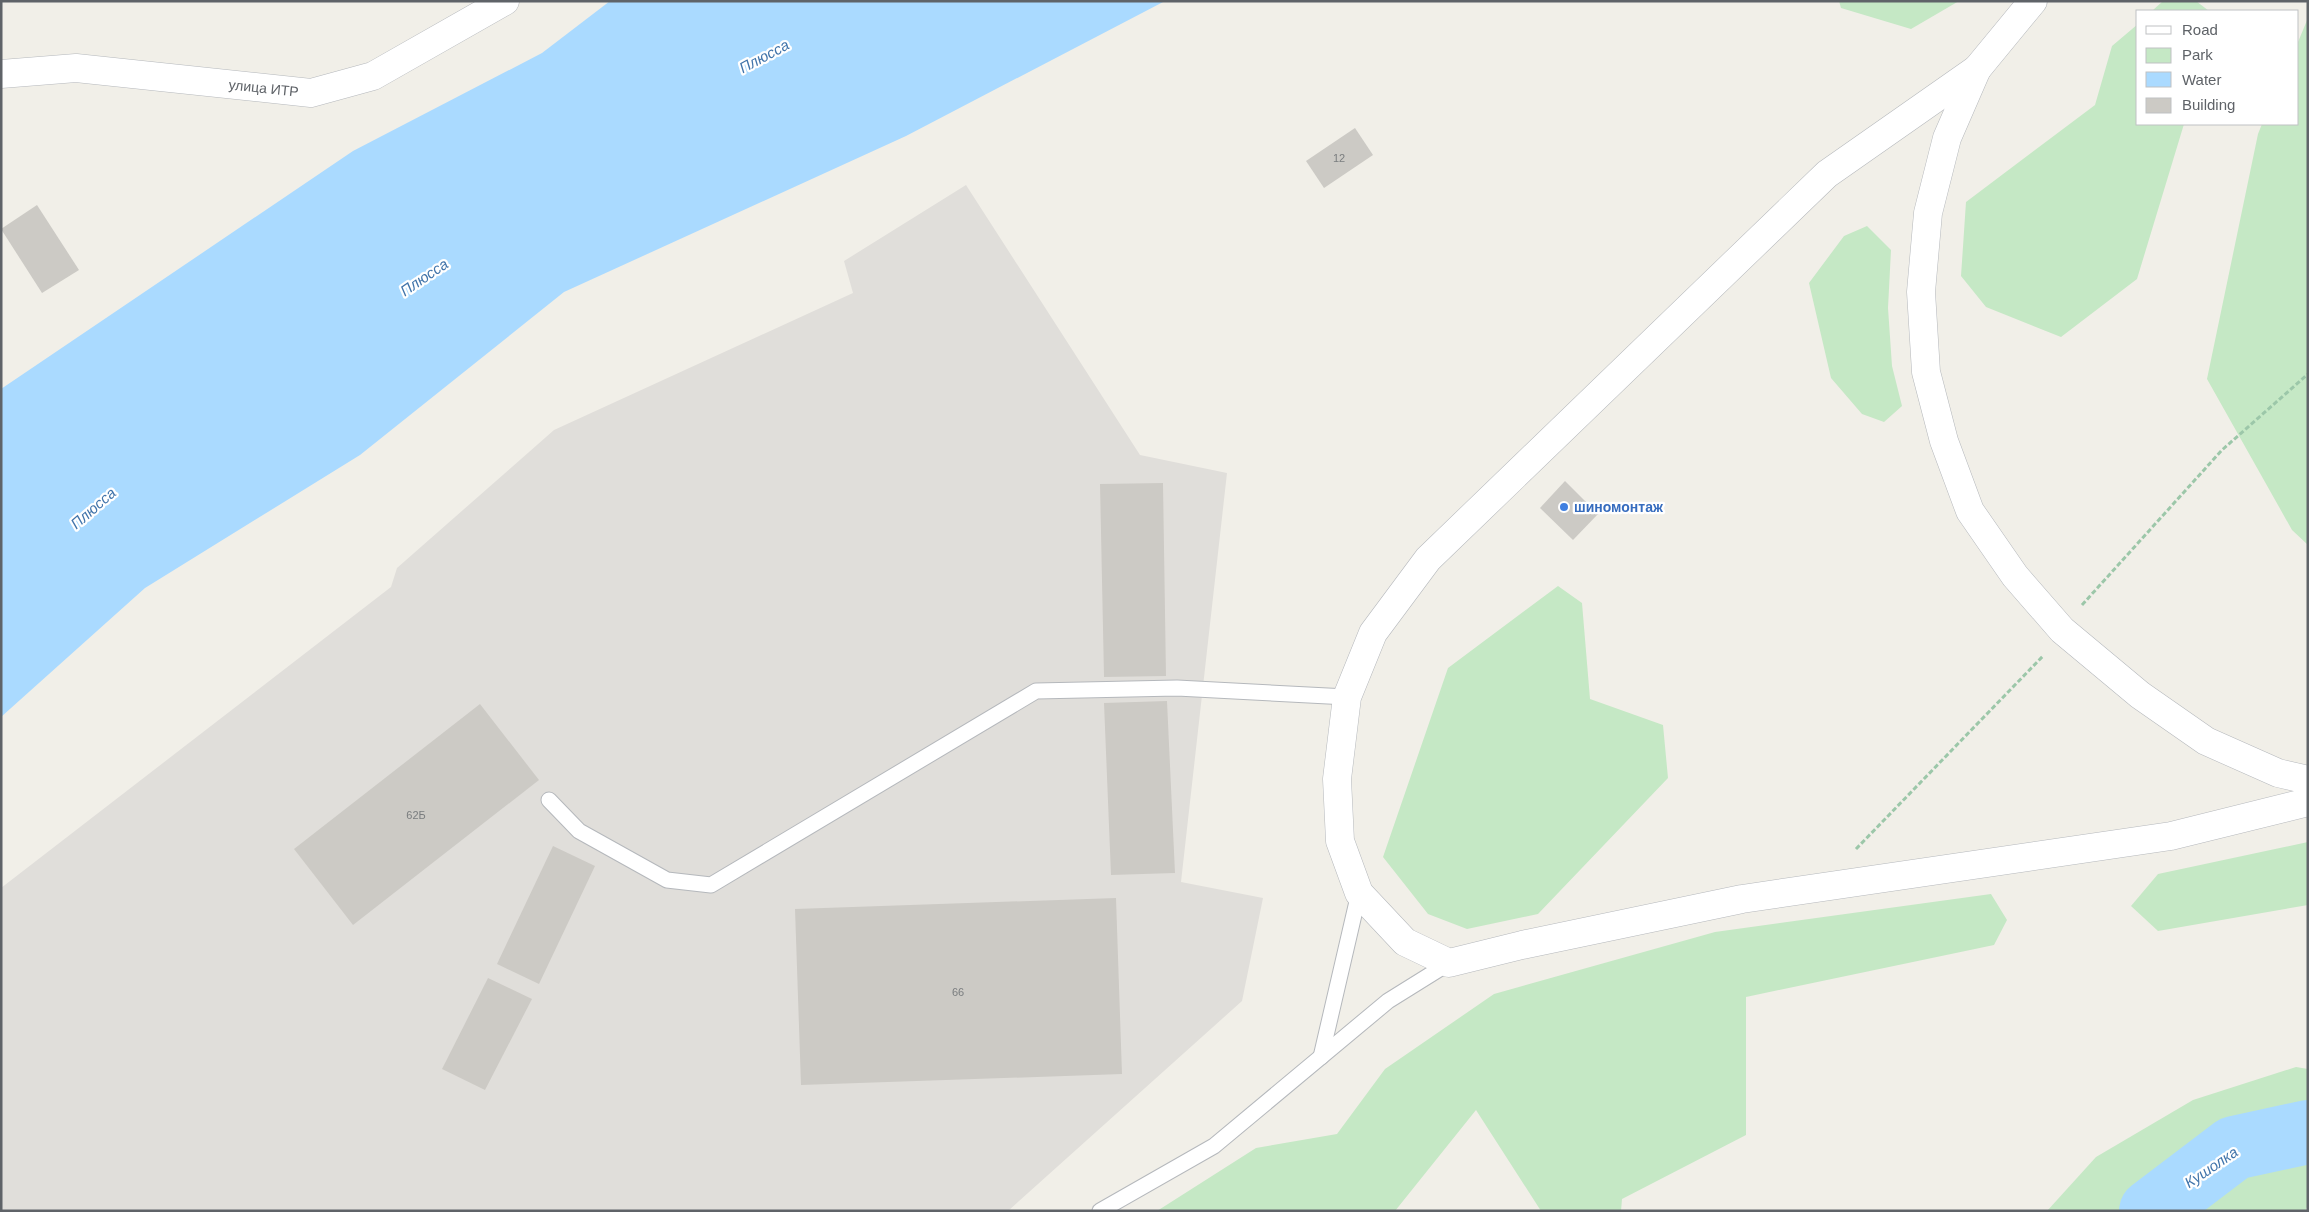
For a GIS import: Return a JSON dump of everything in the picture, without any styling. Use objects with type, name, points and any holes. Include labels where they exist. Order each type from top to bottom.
[{"type":"street","name":"улица ИТР","points":[[1,74],[76,68],[311,93],[373,76],[505,1]]},
{"type":"street","points":[[2032,1],[1977,69],[1947,138],[1928,213],[1921,292],[1926,372],[1944,441],[1970,510],[2015,576],[2062,630],[2140,695],[2206,741],[2278,772],[2308,780]]},
{"type":"street","points":[[1977,69],[1827,174],[1428,559],[1373,633],[1347,697],[1337,779],[1340,841],[1359,893],[1404,942],[1449,963],[1522,945],[1742,899],[2171,836],[2308,802]]},
{"type":"lane","points":[[549,800],[579,831],[667,880],[711,885],[1036,691],[1177,688],[1347,697]]},
{"type":"lane","points":[[1321,1057],[1359,893]]},
{"type":"lane","points":[[1100,1211],[1214,1146],[1388,1000],[1449,963]]},
{"type":"shaded area","points":[[966,185],[1140,455],[1227,473],[1181,882],[1263,898],[1242,1001],[1008,1211],[1,1211],[1,888],[391,587],[397,568],[554,430],[853,293],[844,261]]},
{"type":"green space","points":[[1839,1],[1959,1],[1911,29],[1841,8]]},
{"type":"green space","points":[[2163,1],[2196,1],[2208,10],[2153,10]]},
{"type":"green space","points":[[2308,18],[2308,545],[2292,530],[2207,379],[2258,134],[2262,125],[2299,125],[2299,40]]},
{"type":"green space","points":[[2136,26],[2136,125],[2184,125],[2137,279],[2061,337],[1986,307],[1961,276],[1966,202],[2095,105],[2112,46]]},
{"type":"green space","points":[[1867,226],[1891,250],[1888,308],[1892,366],[1902,406],[1884,422],[1862,414],[1831,378],[1809,283],[1844,236]]},
{"type":"green space","points":[[1558,586],[1582,603],[1590,699],[1663,725],[1668,778],[1538,914],[1467,929],[1428,914],[1383,857],[1448,668]]},
{"type":"green space","points":[[2308,842],[2308,905],[2158,931],[2131,906],[2158,874]]},
{"type":"green space","points":[[1991,894],[2007,920],[1994,945],[1746,997],[1746,1135],[1622,1199],[1621,1211],[1541,1211],[1476,1110],[1395,1211],[1157,1211],[1256,1148],[1337,1134],[1385,1069],[1494,994],[1715,932]]},
{"type":"green space","points":[[2296,1067],[2308,1069],[2308,1205],[2305,1211],[2047,1211],[2096,1157],[2193,1100]]},
{"type":"water","name":"Плюсса","points":[[610,1],[1165,1],[906,136],[564,292],[360,455],[145,588],[1,717],[1,389],[353,151],[542,53]]},
{"type":"building","points":[[1355,128],[1373,155],[1324,188],[1306,161]]},
{"type":"building","points":[[37,205],[79,270],[42,293],[1,229]]},
{"type":"building","points":[[1565,481],[1598,514],[1573,540],[1540,508]]},
{"type":"building","points":[[1163,483],[1166,676],[1104,677],[1100,484]]},
{"type":"building","points":[[1167,701],[1175,873],[1111,875],[1104,703]]},
{"type":"building","points":[[480,704],[539,780],[353,925],[294,849]]},
{"type":"building","points":[[553,846],[595,866],[539,984],[497,964]]},
{"type":"building","points":[[1116,898],[1122,1074],[801,1085],[795,909]]},
{"type":"building","points":[[488,978],[532,999],[485,1090],[442,1069]]},
{"type":"waterway","name":"Кушолка","points":[[2151,1211],[2234,1148],[2308,1132]]},
{"type":"place","name":"шиномонтаж","points":[[1564,507]]}]
